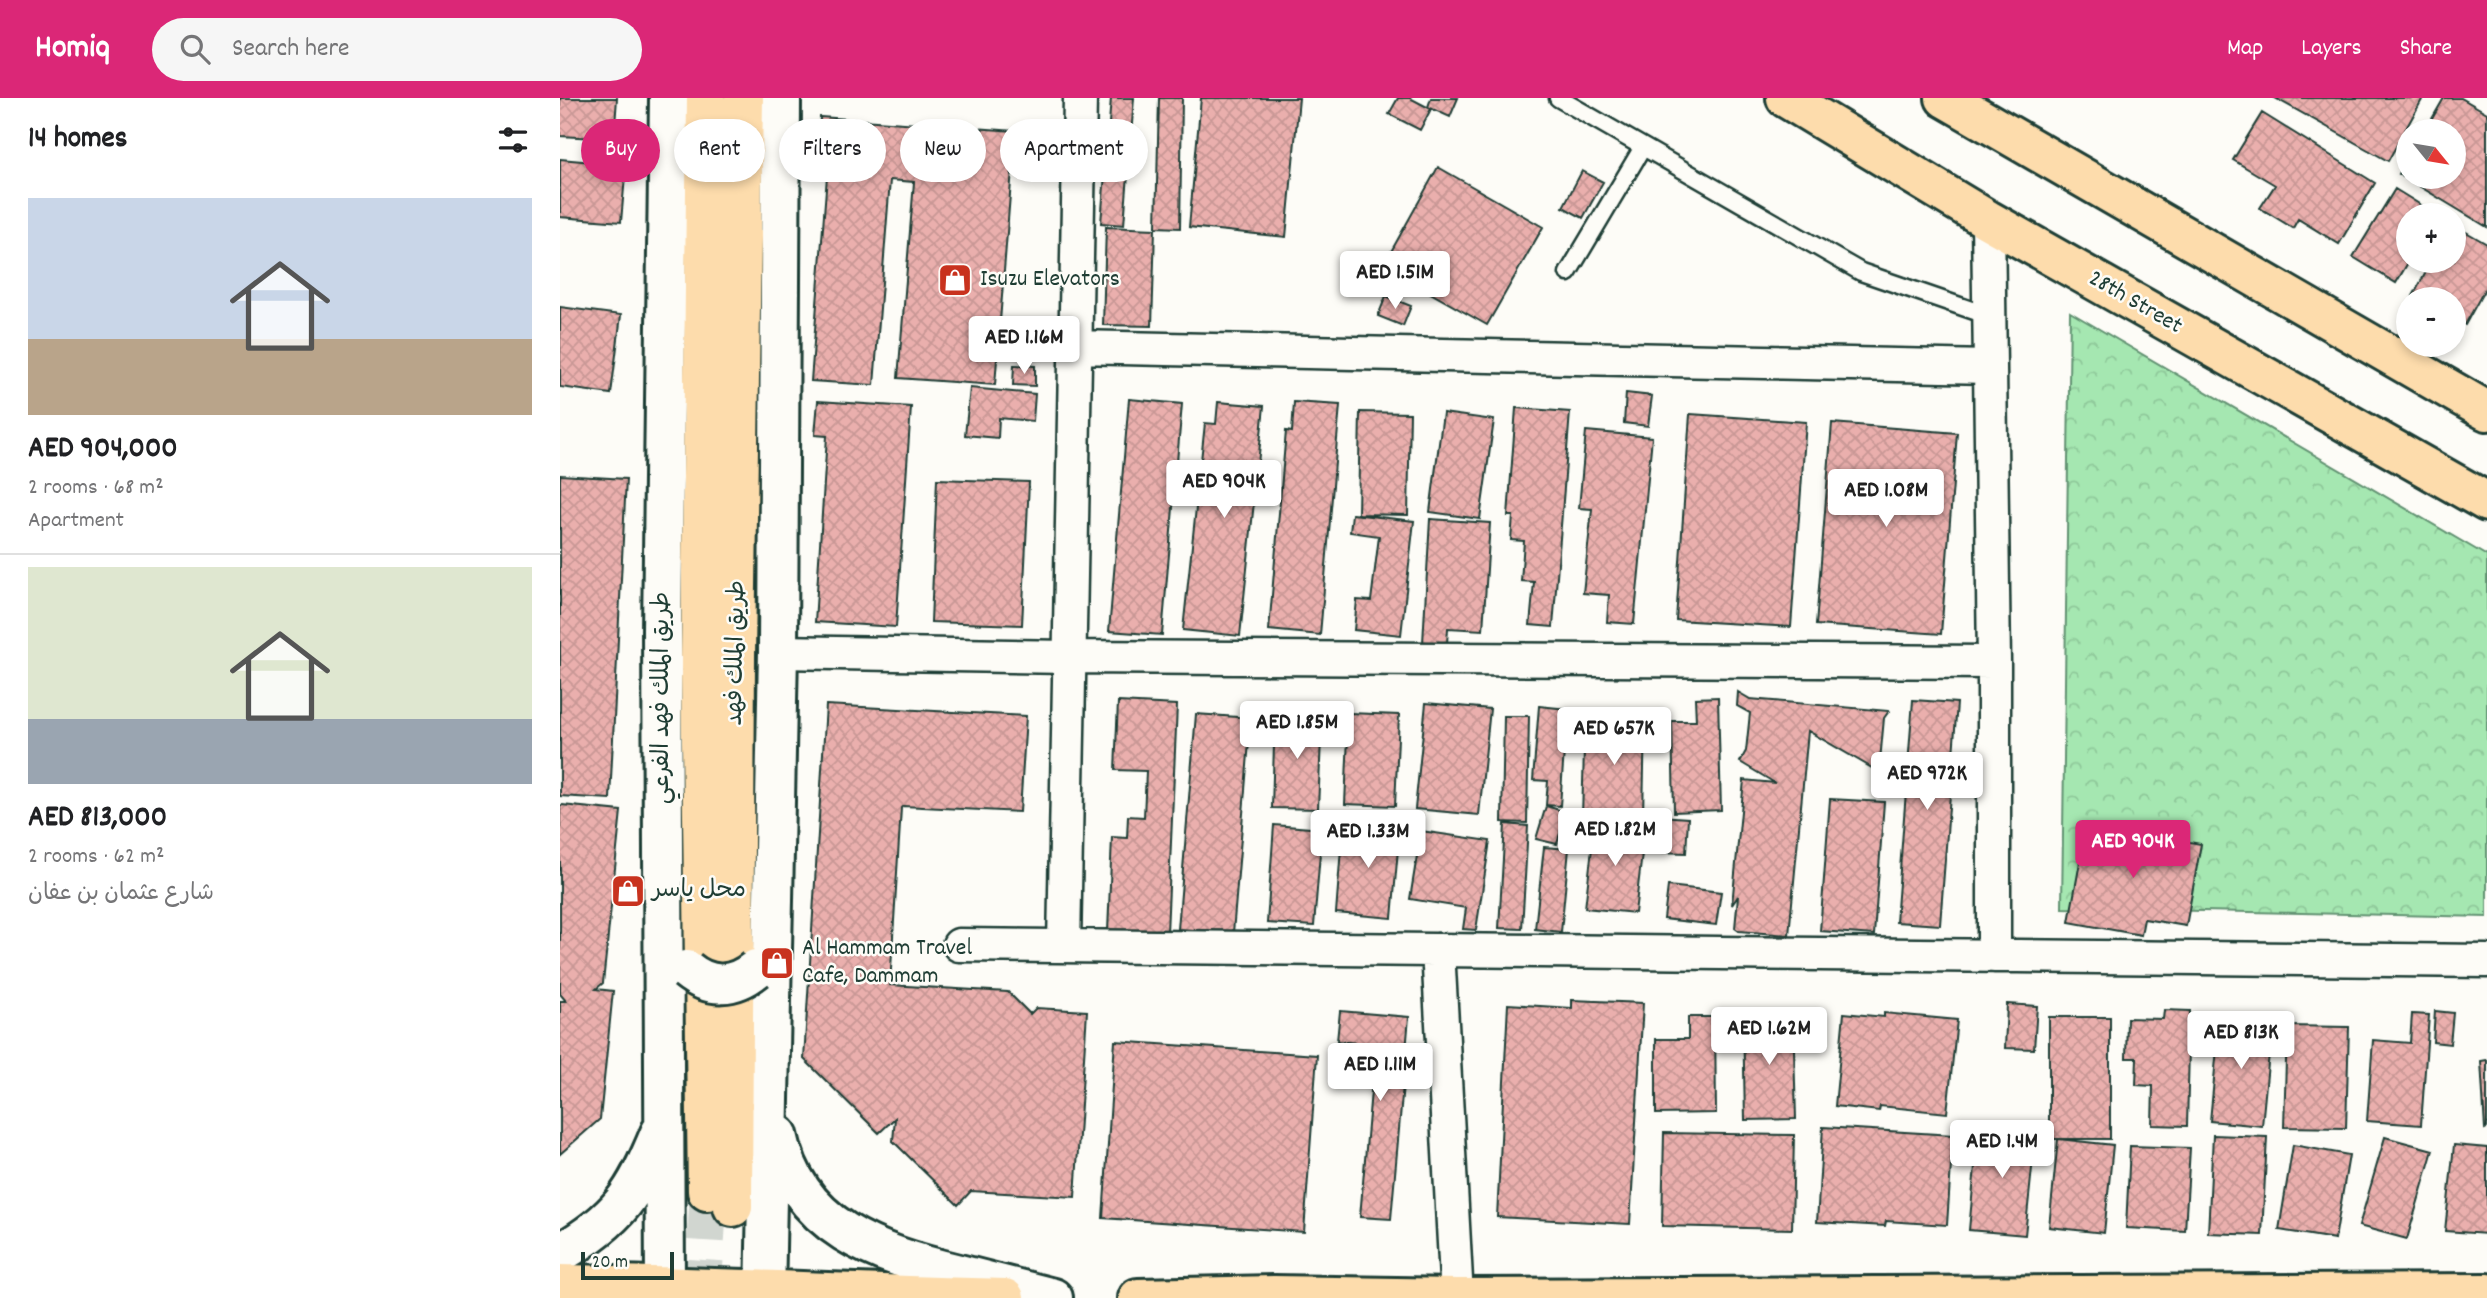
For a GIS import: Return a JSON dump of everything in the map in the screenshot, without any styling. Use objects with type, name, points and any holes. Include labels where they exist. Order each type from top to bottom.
[{"type":"main road","name":"طريق الملك فهد الفرعي","points":[[664,1292],[666,1118],[662,630],[669,98]]},
{"type":"main road","name":"طريق الملك فهد","points":[[706,98],[700,666],[720,1207],[736,655],[744,98]]},
{"type":"main road","points":[[766,1295],[771,1099],[764,956],[778,652],[782,98]]},
{"type":"main road","name":"28th Street","points":[[1786,98],[1988,220],[2487,502]]},
{"type":"main road","points":[[1945,98],[2487,411]]},
{"type":"main road","points":[[665,938],[687,970],[698,979],[713,984],[728,984],[744,979],[764,956]]},
{"type":"main road","points":[[771,1099],[783,1158],[797,1185],[820,1213],[846,1234],[903,1260],[1053,1298]]},
{"type":"main road","points":[[560,1253],[604,1223],[628,1198],[642,1176],[666,1118]]},
{"type":"main road","points":[[560,1284],[664,1292],[1005,1298]]},
{"type":"main road","points":[[1138,1298],[1274,1295],[1457,1298],[2487,1293]]},
{"type":"street","points":[[1063,946],[1080,98]]},
{"type":"street","points":[[1988,220],[1994,662],[1994,956]]},
{"type":"street","points":[[1075,347],[1989,368]]},
{"type":"street","points":[[778,652],[1069,657],[1994,662]]},
{"type":"street","points":[[959,945],[2487,961]]},
{"type":"street","points":[[1438,950],[1457,1298]]},
{"type":"lane","points":[[1558,98],[1861,272],[1989,316]]},
{"type":"lane","points":[[1568,273],[1643,147]]},
{"type":"green space","points":[[2070,312],[2487,556],[2487,917],[2062,908]]},
{"type":"building","points":[[560,98],[617,98],[615,119],[581,119],[581,137],[560,136]]},
{"type":"building","points":[[1111,98],[1134,98],[1132,119],[1109,119]]},
{"type":"building","points":[[1159,98],[1182,98],[1180,228],[1156,227]]},
{"type":"building","points":[[1201,98],[1299,98],[1286,237],[1189,227]]},
{"type":"building","points":[[1398,98],[1410,98],[1431,109],[1420,130],[1389,114]]},
{"type":"building","points":[[1431,98],[1458,98],[1450,117],[1428,107]]},
{"type":"building","points":[[2275,98],[2423,98],[2411,119],[2396,119],[2396,147],[2388,161]]},
{"type":"building","points":[[2444,98],[2461,98],[2487,113],[2487,227],[2466,214],[2466,203],[2447,203],[2424,189],[2466,189],[2466,119],[2432,119]]},
{"type":"building","points":[[2262,113],[2375,183],[2339,244],[2298,219],[2293,228],[2260,208],[2275,185],[2233,160]]},
{"type":"building","name":"Isuzu Elevators","points":[[886,122],[900,123],[900,181],[890,180],[874,385],[811,381],[827,182],[886,182]]},
{"type":"building","name":"Isuzu Elevators","points":[[986,129],[1000,130],[1000,182],[1011,182],[995,385],[898,378],[914,182],[986,182]]},
{"type":"building","points":[[560,159],[581,161],[581,182],[625,182],[621,222],[560,217]]},
{"type":"building","points":[[1438,167],[1543,227],[1487,325],[1383,266]]},
{"type":"building","points":[[1582,171],[1603,182],[1583,218],[1563,207]]},
{"type":"building","points":[[1104,182],[1127,182],[1124,225],[1101,223]]},
{"type":"building","points":[[2395,189],[2418,203],[2396,203],[2396,273],[2402,273],[2396,283],[2353,257]]},
{"type":"building","points":[[1106,227],[1155,229],[1152,326],[1103,325]]},
{"type":"building","points":[[2466,232],[2487,244],[2487,285],[2466,323],[2466,287],[2418,287],[2425,273],[2466,273]]},
{"type":"building","points":[[1386,296],[1411,306],[1403,326],[1378,316]]},
{"type":"building","points":[[560,307],[621,315],[611,394],[560,387]]},
{"type":"building","points":[[1014,365],[1035,366],[1035,386],[1013,385]]},
{"type":"building","points":[[970,388],[1035,394],[1033,421],[999,418],[998,438],[965,435]]},
{"type":"building","points":[[1626,393],[1652,396],[1648,426],[1624,423]]},
{"type":"building","points":[[1129,399],[1182,404],[1162,635],[1109,631]]},
{"type":"building","points":[[818,401],[911,407],[896,627],[815,622],[827,436],[815,435]]},
{"type":"building","points":[[1218,402],[1264,406],[1240,636],[1183,630],[1205,423],[1216,424]]},
{"type":"building","points":[[1294,402],[1340,405],[1320,635],[1269,630],[1286,431],[1292,432]]},
{"type":"building","points":[[1516,408],[1570,412],[1553,627],[1530,625],[1534,582],[1521,581],[1524,541],[1511,540],[1513,516],[1508,516]]},
{"type":"building","points":[[1360,412],[1410,413],[1408,515],[1358,514]]},
{"type":"building","points":[[1443,413],[1494,420],[1480,519],[1430,512]]},
{"type":"building","points":[[1690,414],[1806,422],[1791,627],[1676,620]]},
{"type":"building","points":[[1832,423],[1957,433],[1941,634],[1816,625]]},
{"type":"building","points":[[1586,431],[1652,437],[1634,624],[1607,622],[1609,595],[1583,593],[1592,509],[1579,508]]},
{"type":"building","points":[[560,475],[626,479],[610,799],[560,796]]},
{"type":"building","points":[[937,479],[1029,482],[1022,625],[931,622]]},
{"type":"building","points":[[1352,514],[1414,521],[1401,635],[1354,630],[1357,600],[1371,601],[1379,536],[1350,532]]},
{"type":"building","points":[[1430,519],[1490,523],[1483,630],[1448,628],[1447,644],[1423,643]]},
{"type":"building","points":[[1738,692],[1750,699],[1889,711],[1884,718],[1879,772],[1808,731],[1789,935],[1739,931],[1735,928],[1738,896],[1732,905],[1744,780],[1775,783],[1740,762],[1746,751],[1750,713],[1737,706]]},
{"type":"building","points":[[1718,697],[1721,810],[1674,812],[1672,721],[1696,721],[1695,698]]},
{"type":"building","points":[[1913,700],[1957,703],[1940,925],[1896,922]]},
{"type":"building","points":[[1118,702],[1177,705],[1167,933],[1108,931],[1112,837],[1127,838],[1128,816],[1144,817],[1146,771],[1115,770]]},
{"type":"building","points":[[1426,703],[1490,709],[1479,815],[1415,809]]},
{"type":"building","points":[[826,705],[1026,716],[1020,812],[901,808],[890,985],[1008,992],[1030,1014],[1036,1008],[1087,1011],[1075,1197],[971,1191],[958,1205],[893,1141],[895,1118],[879,1133],[804,1059]]},
{"type":"building","points":[[1539,706],[1567,709],[1560,806],[1546,805],[1548,781],[1533,780]]},
{"type":"building","points":[[1275,713],[1322,715],[1318,809],[1272,808]]},
{"type":"building","points":[[1349,713],[1399,715],[1395,806],[1345,804]]},
{"type":"building","points":[[1196,714],[1251,718],[1233,933],[1178,929]]},
{"type":"building","points":[[1504,716],[1529,716],[1527,823],[1502,822]]},
{"type":"building","points":[[1585,716],[1645,717],[1643,818],[1582,817]]},
{"type":"building","points":[[1830,799],[1884,802],[1874,935],[1820,931]]},
{"type":"building","points":[[562,805],[621,811],[603,983],[596,989],[613,991],[600,1119],[560,1154],[560,1001],[566,1001],[560,994]]},
{"type":"building","points":[[1546,806],[1566,812],[1557,844],[1536,839]]},
{"type":"building","points":[[1659,816],[1688,818],[1686,853],[1657,852]]},
{"type":"building","points":[[1343,822],[1400,826],[1392,918],[1336,913]]},
{"type":"building","points":[[1595,823],[1645,828],[1635,913],[1585,908]]},
{"type":"building","points":[[1505,824],[1528,826],[1522,929],[1499,928]]},
{"type":"building","points":[[2087,824],[2201,844],[2186,926],[2144,919],[2141,935],[2069,922]]},
{"type":"building","points":[[1274,825],[1322,829],[1314,926],[1267,923]]},
{"type":"building","points":[[1421,831],[1490,841],[1476,930],[1463,929],[1466,908],[1410,899]]},
{"type":"building","points":[[1544,847],[1569,849],[1561,932],[1535,929]]},
{"type":"building","points":[[1668,886],[1721,892],[1716,925],[1664,919]]},
{"type":"building","points":[[1572,1000],[1643,1003],[1630,1224],[1497,1217],[1508,1004],[1572,1008]]},
{"type":"building","points":[[2007,1004],[2037,1006],[2034,1049],[2005,1048]]},
{"type":"building","points":[[2164,1010],[2190,1011],[2187,1126],[2152,1125],[2153,1086],[2136,1085],[2137,1058],[2126,1058],[2127,1018],[2163,1019]]},
{"type":"building","points":[[1340,1011],[1409,1017],[1391,1219],[1360,1217],[1375,1045],[1337,1041]]},
{"type":"building","points":[[2435,1011],[2453,1013],[2450,1044],[2433,1042]]},
{"type":"building","points":[[1793,1013],[1796,1119],[1745,1120],[1743,1015]]},
{"type":"building","points":[[1844,1013],[1884,1017],[1884,1013],[1957,1020],[1947,1113],[1880,1106],[1879,1111],[1835,1106]]},
{"type":"building","points":[[2412,1014],[2429,1015],[2421,1125],[2367,1121],[2373,1040],[2410,1043]]},
{"type":"building","points":[[1688,1017],[1715,1017],[1716,1113],[1656,1114],[1656,1039],[1688,1039]]},
{"type":"building","points":[[2049,1017],[2110,1017],[2110,1139],[2049,1139]]},
{"type":"building","points":[[2220,1017],[2272,1022],[2262,1126],[2210,1121]]},
{"type":"building","points":[[2287,1026],[2349,1027],[2346,1128],[2284,1127]]},
{"type":"building","points":[[1115,1041],[1317,1055],[1304,1232],[1103,1218]]},
{"type":"building","points":[[2487,1060],[2487,1128],[2485,1129],[2481,1061]]},
{"type":"building","points":[[1979,1124],[2036,1130],[2025,1235],[1969,1230]]},
{"type":"building","points":[[1823,1127],[1953,1135],[1947,1225],[1886,1221],[1885,1226],[1817,1222]]},
{"type":"building","points":[[1664,1133],[1794,1135],[1792,1229],[1662,1226]]},
{"type":"building","points":[[2213,1135],[2267,1137],[2262,1235],[2208,1233]]},
{"type":"building","points":[[2385,1137],[2433,1150],[2407,1239],[2359,1226]]},
{"type":"building","points":[[2058,1139],[2113,1145],[2104,1233],[2049,1227]]},
{"type":"building","points":[[2293,1145],[2349,1155],[2335,1239],[2279,1230]]},
{"type":"building","points":[[2454,1145],[2487,1148],[2487,1234],[2445,1231]]},
{"type":"building","points":[[2130,1146],[2190,1148],[2185,1231],[2126,1228]]},
{"type":"tunnel","points":[[702,1298],[708,1206]]},
{"type":"place","name":"Isuzu Elevators","points":[[955,280]]},
{"type":"place","name":"محل ياسر","points":[[628,891]]},
{"type":"place","name":"Al Hammam Travel Cafe, Dammam","points":[[777,963]]}]
